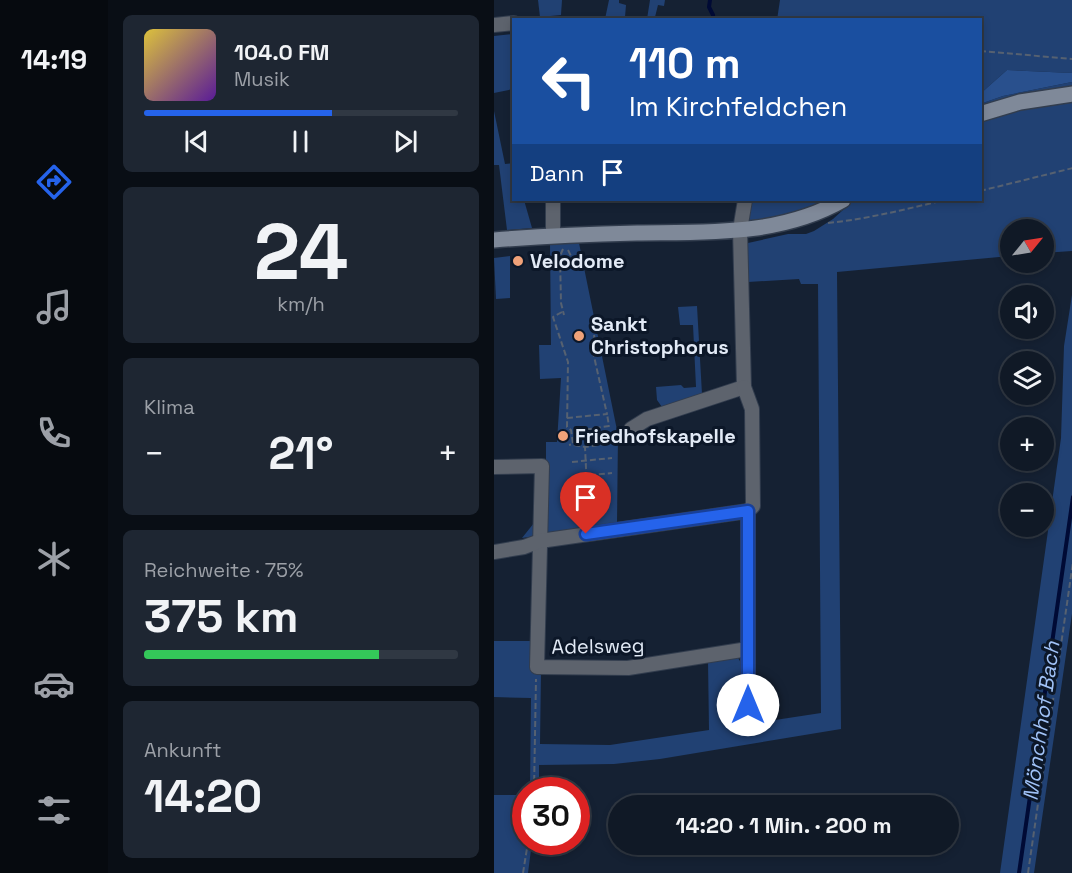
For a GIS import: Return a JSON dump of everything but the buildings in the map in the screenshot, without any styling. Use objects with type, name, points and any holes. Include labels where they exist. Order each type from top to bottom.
[{"type":"street","points":[[494,25],[512,22]]},
{"type":"street","points":[[982,113],[1020,102],[1073,94]]},
{"type":"street","points":[[553,201],[553,235]]},
{"type":"street","points":[[494,552],[524,547],[540,541],[748,511],[753,506],[752,409],[744,387],[740,230],[745,201]]},
{"type":"street","points":[[494,240],[553,235],[740,230],[799,220],[841,201]]},
{"type":"street","points":[[631,429],[647,419],[744,387]]},
{"type":"street","name":"Adelsweg","points":[[494,467],[542,466],[537,667],[628,668],[748,649]]},
{"type":"street","points":[[748,511],[748,724]]},
{"type":"path","points":[[982,51],[1073,59]]},
{"type":"path","points":[[982,191],[1073,168]]},
{"type":"path","points":[[826,223],[861,219],[941,201]]},
{"type":"path","points":[[566,248],[560,255],[563,314],[553,317],[569,365],[567,427],[571,430],[573,444]]},
{"type":"path","points":[[577,431],[609,426],[593,352],[594,335]]},
{"type":"path","points":[[567,418],[607,414]]},
{"type":"path","points":[[569,445],[585,447],[618,442]]},
{"type":"path","points":[[571,491],[587,489],[585,447]]},
{"type":"path","points":[[572,462],[612,458]]},
{"type":"path","points":[[572,477],[612,473]]},
{"type":"path","points":[[1028,873],[1073,562]]},
{"type":"path","points":[[534,777],[537,667]]},
{"type":"path","points":[[523,873],[526,855]]},
{"type":"shaded area","points":[[538,0],[562,0],[561,15],[540,17]]},
{"type":"shaded area","points":[[609,0],[619,0],[619,3],[626,5],[625,17],[605,18]]},
{"type":"shaded area","points":[[650,0],[665,0],[664,6],[658,5],[655,17],[658,18],[647,18]]},
{"type":"shaded area","points":[[780,0],[1072,0],[1072,73],[1007,70],[982,92],[982,18],[777,18]]},
{"type":"shaded area","points":[[512,34],[512,89],[494,93],[494,36]]},
{"type":"shaded area","points":[[1007,70],[1072,73],[1072,82],[1003,96],[982,103],[982,92]]},
{"type":"shaded area","points":[[1072,82],[1072,88],[982,108],[982,103],[1003,96]]},
{"type":"shaded area","points":[[1072,100],[1072,251],[1054,252],[1054,219],[1000,219],[1000,257],[837,272],[841,729],[660,759],[614,764],[539,765],[539,777],[530,777],[531,698],[494,697],[494,641],[532,641],[532,672],[541,673],[540,744],[610,745],[709,730],[708,661],[737,656],[741,663],[742,725],[821,713],[818,284],[801,284],[799,279],[748,282],[748,243],[814,231],[833,219],[853,201],[982,201],[982,119],[1005,111]]},
{"type":"shaded area","points":[[494,111],[505,164],[512,163],[512,201],[524,201],[532,228],[507,230],[499,165],[494,165]]},
{"type":"shaded area","points":[[749,201],[831,201],[795,216],[748,222]]},
{"type":"shaded area","points":[[579,243],[618,435],[617,524],[522,538],[546,508],[546,442],[557,442],[561,378],[540,379],[539,345],[551,345],[550,244]]},
{"type":"shaded area","points":[[510,256],[510,298],[496,299],[494,258]]},
{"type":"shaded area","points":[[1072,295],[1073,607],[1034,873],[1000,873],[1047,537],[1054,537],[1054,488],[1061,438],[1064,346]]},
{"type":"shaded area","points":[[697,306],[702,394],[662,407],[657,400],[656,387],[681,385],[684,388],[696,387],[693,325],[680,325],[678,307]]},
{"type":"shaded area","points":[[494,795],[512,795],[512,855],[530,855],[528,873],[494,873]]},
{"type":"waterway","points":[[710,0],[709,7],[713,15]]},
{"type":"waterway","name":"Mönchhof Bach","points":[[1019,873],[1073,497]]},
{"type":"place","name":"Velodome","points":[[518,261]]},
{"type":"place","name":"Sankt Christophorus","points":[[579,336]]},
{"type":"place","name":"Friedhofskapelle","points":[[563,436]]},
{"type":"route","points":[[586,534],[748,511],[748,705]]}]
